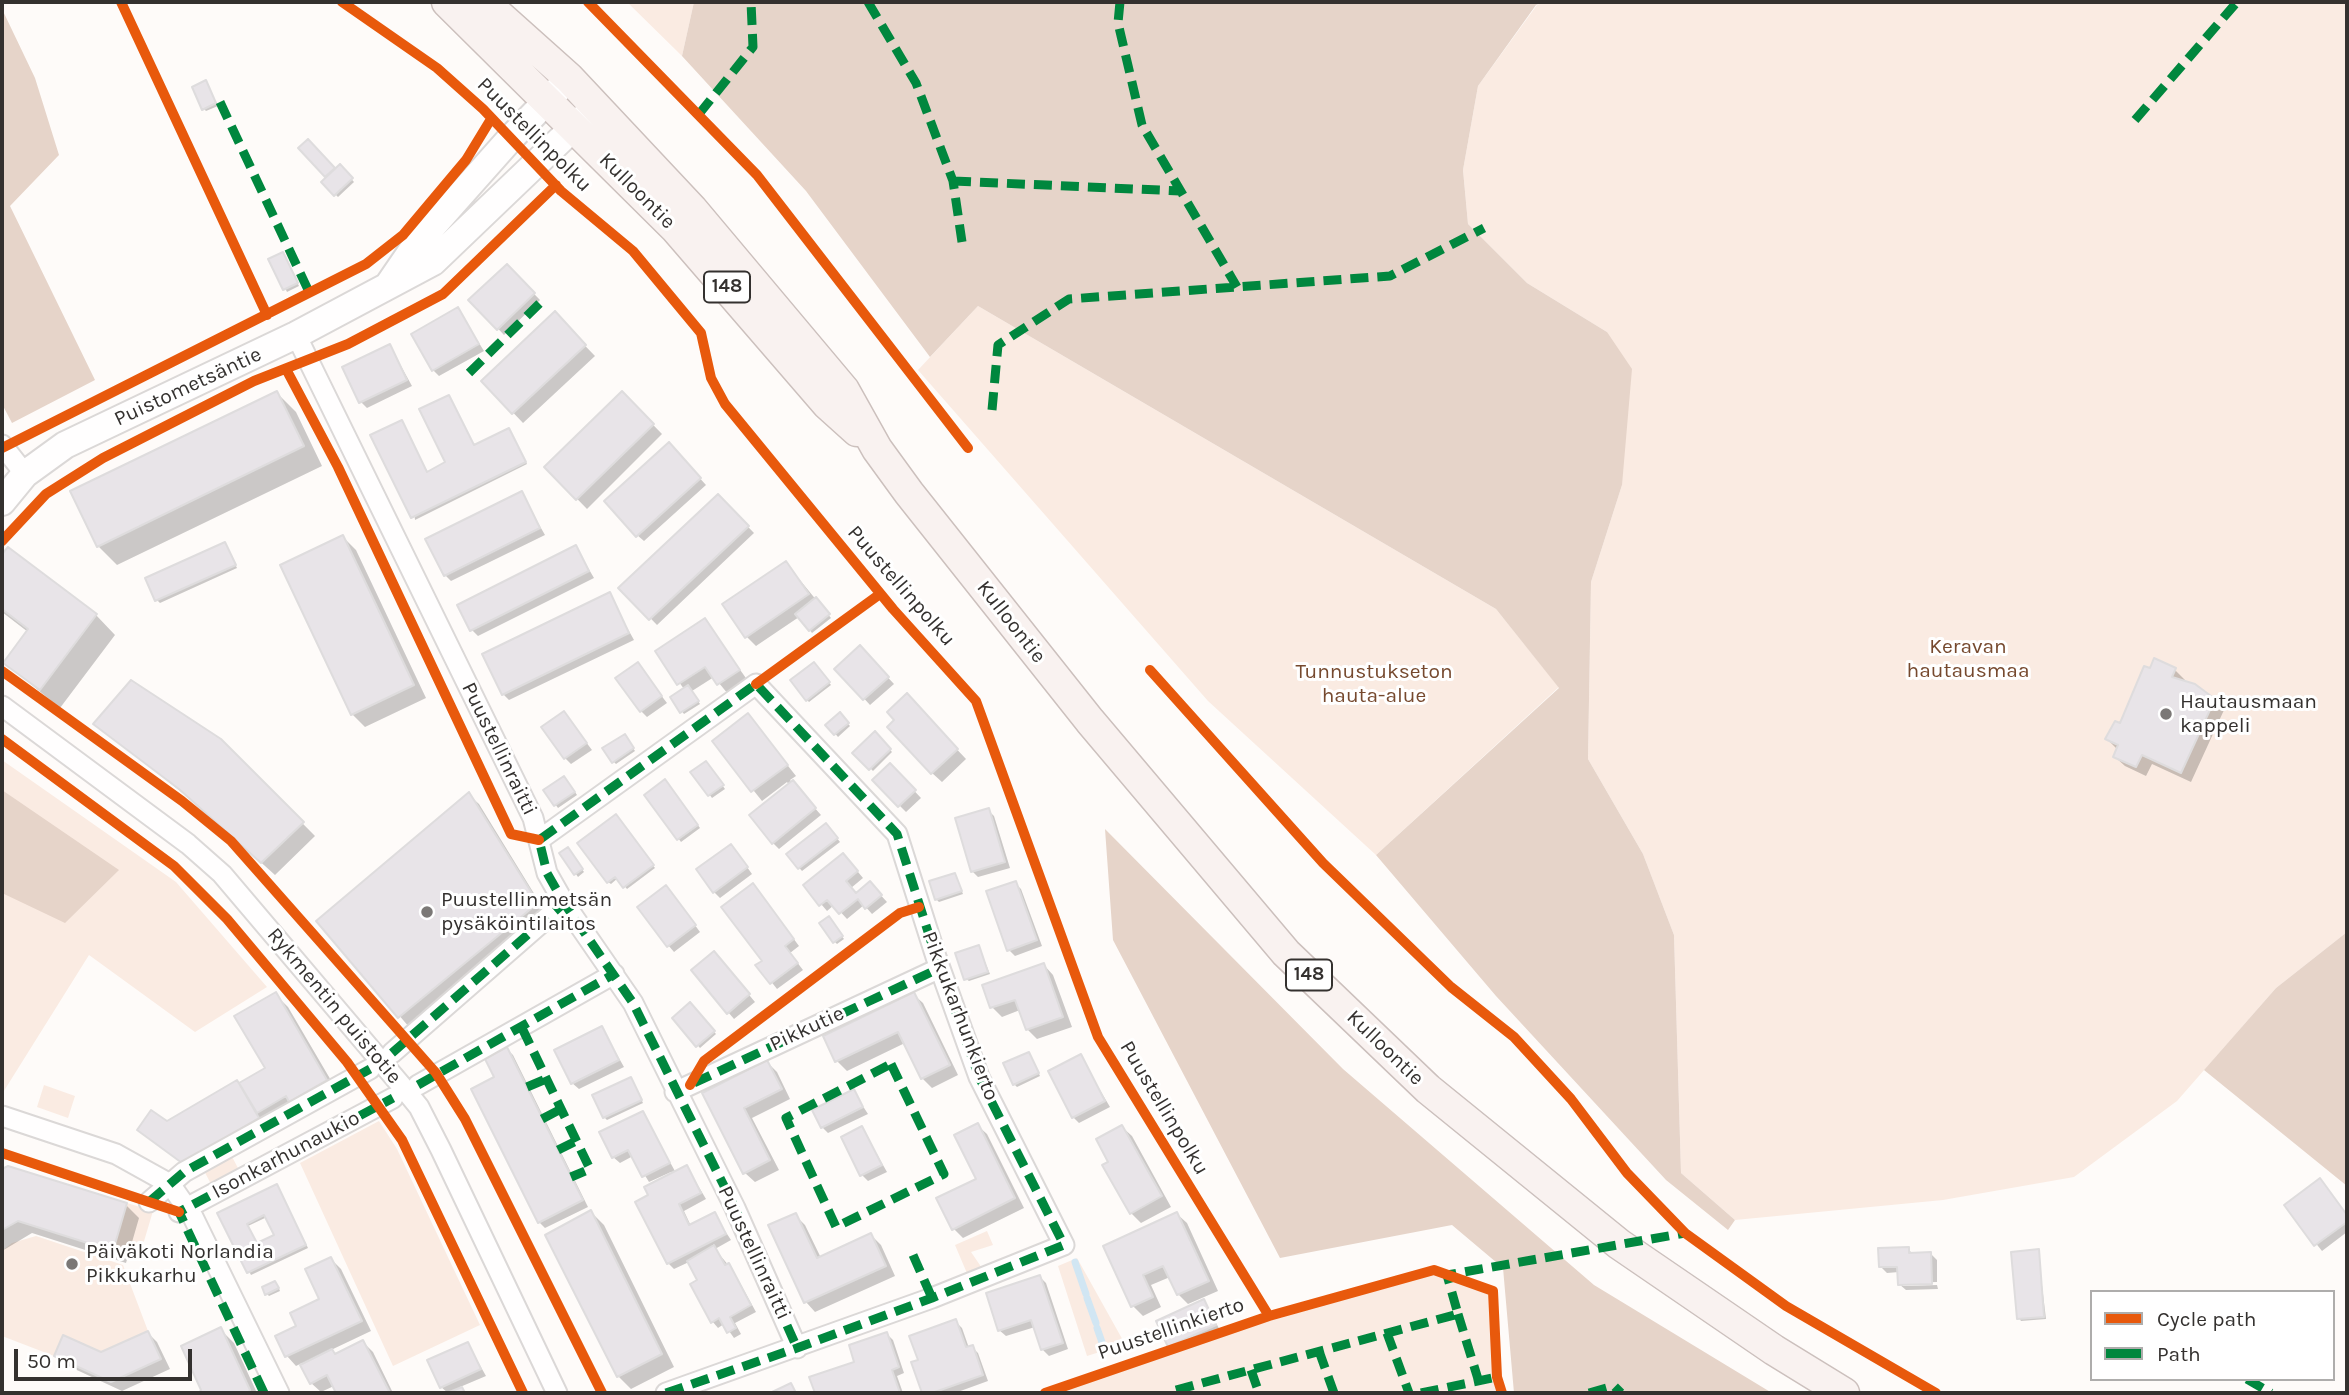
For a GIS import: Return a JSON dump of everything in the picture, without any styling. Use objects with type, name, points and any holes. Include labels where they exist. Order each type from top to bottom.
[{"type":"main road","name":"Kulloontie","points":[[447,2],[676,229],[827,404],[877,449]]},
{"type":"main road","name":"Kulloontie","points":[[484,2],[569,78],[692,209],[844,390],[877,449],[1090,721],[1286,953],[1428,1089],[1619,1244],[1774,1350],[1844,1393]]},
{"type":"street","points":[[387,289],[415,246],[569,78]]},
{"type":"street","name":"Puistometsäntie","points":[[2,502],[25,474],[65,445],[296,335],[387,289],[433,262],[596,106]]},
{"type":"street","name":"Puustellinraitti","points":[[296,335],[533,818],[547,873],[564,903],[633,1003],[735,1208],[797,1348]]},
{"type":"street","points":[[2,444],[25,474]]},
{"type":"street","name":"Pikkukarhunkierto","points":[[539,840],[756,684],[897,834],[940,968],[979,1077],[1064,1245],[797,1348]]},
{"type":"street","name":"Rykmentin puistotie","points":[[2,706],[188,844],[222,874],[412,1099],[447,1163],[557,1393]]},
{"type":"street","points":[[392,1053],[564,903]]},
{"type":"street","name":"Pikkutie","points":[[675,1092],[940,968]]},
{"type":"street","points":[[418,1085],[614,974]]},
{"type":"street","points":[[149,1202],[184,1172],[370,1069]]},
{"type":"street","name":"Isonkarhunaukio","points":[[187,1212],[393,1098]]},
{"type":"street","points":[[2,1116],[116,1154],[170,1184],[187,1212],[279,1393]]},
{"type":"street","points":[[666,1393],[797,1348]]},
{"type":"green space","points":[[627,2],[694,2],[682,56]]},
{"type":"green space","name":"Keravan hautausmaa","points":[[1543,2],[2347,2],[2347,932],[2276,988],[2177,1101],[2074,1177],[1943,1200],[1735,1220],[1681,1173],[1674,935],[1643,854],[1588,759],[1591,582],[1622,485],[1607,332],[1527,283],[1468,224],[1463,170],[1478,86],[1537,5]]},
{"type":"green space","name":"Tunnustukseton hauta-alue","points":[[978,306],[1496,609],[1559,687],[1376,855],[1208,701],[918,370]]},
{"type":"green space","points":[[2,760],[176,882],[267,987],[195,1032],[89,955],[2,1094]]},
{"type":"green space","points":[[44,1085],[75,1096],[68,1118],[37,1107]]},
{"type":"green space","points":[[379,1121],[397,1149],[480,1325],[393,1366],[300,1163]]},
{"type":"green space","points":[[229,1151],[239,1170],[211,1184],[201,1165]]},
{"type":"green space","points":[[127,1203],[153,1211],[139,1258],[113,1251]]},
{"type":"green space","points":[[987,1231],[993,1245],[971,1252],[984,1271],[969,1278],[955,1245]]},
{"type":"green space","points":[[36,1236],[123,1265],[148,1331],[101,1352],[64,1335],[54,1356],[2,1336],[2,1251],[12,1243]]},
{"type":"green space","points":[[1077,1258],[1125,1344],[1087,1356],[1058,1266]]},
{"type":"green space","points":[[1434,1270],[1493,1291],[1497,1377],[1502,1393],[1045,1393],[1269,1316]]},
{"type":"shaded area","points":[[694,2],[1543,2],[1536,5],[1478,86],[1463,170],[1468,224],[1527,283],[1607,332],[1632,369],[1622,485],[1591,582],[1588,759],[1643,854],[1674,935],[1681,1173],[1735,1220],[1728,1230],[1666,1180],[1496,996],[1376,855],[1559,688],[1496,609],[978,306],[930,357],[806,191],[682,56]]},
{"type":"shaded area","points":[[2,9],[35,78],[59,155],[10,206],[95,380],[12,423],[2,404]]},
{"type":"shaded area","points":[[2,790],[119,870],[65,923],[2,893]]},
{"type":"shaded area","points":[[1105,829],[1343,1069],[1594,1285],[1772,1393],[1514,1393],[1503,1268],[1452,1225],[1280,1258],[1113,940]]},
{"type":"shaded area","points":[[2347,932],[2347,1186],[2204,1070],[2276,988]]},
{"type":"building","points":[[206,80],[216,103],[202,110],[192,87]]},
{"type":"building","points":[[308,139],[335,168],[325,177],[298,148]]},
{"type":"building","points":[[340,164],[353,178],[334,196],[321,182]]},
{"type":"building","points":[[283,252],[298,283],[283,290],[268,259]]},
{"type":"building","points":[[507,264],[535,293],[497,330],[468,300]]},
{"type":"building","points":[[458,307],[479,344],[432,371],[411,334]]},
{"type":"building","points":[[555,311],[586,345],[512,414],[481,381]]},
{"type":"building","points":[[390,344],[407,380],[359,403],[342,367]]},
{"type":"building","points":[[277,391],[304,446],[97,547],[70,491]]},
{"type":"building","points":[[622,391],[654,424],[576,500],[544,467]]},
{"type":"building","points":[[449,395],[474,445],[509,428],[526,462],[411,518],[370,435],[402,420],[427,472],[445,462],[419,409]]},
{"type":"building","points":[[669,442],[701,478],[636,537],[604,501]]},
{"type":"building","points":[[522,491],[540,528],[444,576],[425,539]]},
{"type":"building","points":[[718,494],[749,526],[649,620],[618,588]]},
{"type":"building","points":[[343,535],[414,685],[351,715],[280,565]]},
{"type":"building","points":[[225,542],[236,565],[155,601],[145,578]]},
{"type":"building","points":[[576,545],[589,571],[470,631],[457,605]]},
{"type":"building","points":[[8,547],[97,614],[40,690],[3,663],[28,629],[2,609],[2,554]]},
{"type":"building","points":[[786,561],[809,594],[745,638],[722,604]]},
{"type":"building","points":[[610,592],[629,633],[502,695],[482,654]]},
{"type":"building","points":[[816,597],[830,614],[809,631],[795,614]]},
{"type":"building","points":[[705,618],[740,670],[717,685],[705,667],[677,685],[655,651]]},
{"type":"building","points":[[860,645],[889,677],[863,700],[834,669]]},
{"type":"building","name":"Hautausmaan kappeli","points":[[2154,658],[2176,668],[2172,677],[2195,684],[2215,699],[2181,773],[2142,755],[2136,767],[2113,757],[2118,745],[2105,739],[2115,721],[2120,723],[2144,666],[2150,668]]},
{"type":"building","points":[[638,662],[662,696],[640,712],[615,678]]},
{"type":"building","points":[[814,662],[830,682],[806,701],[790,680]]},
{"type":"building","points":[[131,680],[221,739],[304,822],[261,863],[179,789],[93,724]]},
{"type":"building","points":[[688,685],[699,701],[680,713],[670,697]]},
{"type":"building","points":[[907,693],[958,749],[931,774],[887,727],[894,720],[887,712]]},
{"type":"building","points":[[564,711],[587,743],[564,759],[541,727]]},
{"type":"building","points":[[840,712],[849,723],[834,735],[825,725]]},
{"type":"building","points":[[748,713],[788,765],[751,792],[712,741]]},
{"type":"building","points":[[875,731],[891,749],[869,770],[852,753]]},
{"type":"building","points":[[625,734],[634,748],[612,763],[602,748]]},
{"type":"building","points":[[706,761],[724,785],[708,796],[690,772]]},
{"type":"building","points":[[890,763],[916,790],[898,807],[872,780]]},
{"type":"building","points":[[564,776],[575,792],[554,806],[543,790]]},
{"type":"building","points":[[665,779],[698,825],[677,840],[644,795]]},
{"type":"building","points":[[793,780],[816,808],[772,844],[749,815]]},
{"type":"building","name":"Puustellinmetsän pysäköintilaitos","points":[[469,792],[538,903],[398,1018],[316,921]]},
{"type":"building","points":[[989,808],[1005,862],[971,872],[955,818]]},
{"type":"building","points":[[616,814],[654,865],[623,888],[615,877],[607,883],[577,843]]},
{"type":"building","points":[[826,823],[838,838],[798,869],[786,854]]},
{"type":"building","points":[[731,844],[748,867],[713,893],[696,869]]},
{"type":"building","points":[[568,847],[583,869],[574,875],[559,853]]},
{"type":"building","points":[[843,853],[858,871],[846,881],[856,893],[870,881],[882,895],[865,909],[858,899],[839,914],[827,900],[819,906],[803,885]]},
{"type":"building","points":[[955,873],[962,891],[935,900],[929,881]]},
{"type":"building","points":[[1016,881],[1037,940],[1007,951],[986,891]]},
{"type":"building","points":[[753,883],[794,939],[785,946],[798,963],[770,984],[755,965],[762,961],[721,907]]},
{"type":"building","points":[[666,885],[696,925],[667,947],[637,907]]},
{"type":"building","points":[[829,916],[843,936],[833,943],[819,923]]},
{"type":"building","points":[[979,945],[988,972],[964,980],[955,953]]},
{"type":"building","points":[[714,951],[750,994],[727,1014],[691,970]]},
{"type":"building","points":[[1044,963],[1063,1017],[1026,1030],[1015,1000],[990,1008],[982,985]]},
{"type":"building","points":[[276,992],[327,1080],[289,1102],[286,1096],[257,1113],[239,1083],[265,1068],[234,1016]]},
{"type":"building","points":[[914,992],[950,1065],[921,1079],[898,1032],[835,1062],[823,1036]]},
{"type":"building","points":[[690,1002],[715,1031],[696,1047],[672,1018]]},
{"type":"building","points":[[602,1026],[619,1060],[571,1084],[554,1050]]},
{"type":"building","points":[[507,1047],[583,1200],[538,1223],[471,1089],[494,1077],[485,1059]]},
{"type":"building","points":[[1029,1052],[1039,1073],[1013,1085],[1003,1063]]},
{"type":"building","points":[[1081,1054],[1105,1101],[1072,1118],[1048,1071]]},
{"type":"building","points":[[767,1060],[782,1089],[744,1108],[770,1160],[743,1174],[702,1093]]},
{"type":"building","points":[[631,1077],[642,1100],[603,1118],[592,1095]]},
{"type":"building","points":[[237,1080],[259,1118],[182,1163],[137,1130],[151,1110],[167,1121]]},
{"type":"building","points":[[854,1089],[863,1107],[821,1128],[812,1110]]},
{"type":"building","points":[[643,1111],[670,1163],[642,1177],[628,1150],[612,1158],[599,1132]]},
{"type":"building","points":[[978,1123],[1015,1198],[952,1230],[936,1198],[976,1179],[954,1135]]},
{"type":"building","points":[[1122,1125],[1162,1196],[1130,1214],[1102,1165],[1108,1162],[1096,1139]]},
{"type":"building","points":[[862,1126],[882,1165],[860,1176],[841,1137]]},
{"type":"building","points":[[687,1165],[701,1193],[679,1204],[689,1225],[715,1212],[726,1234],[667,1264],[635,1202],[648,1195],[644,1187]]},
{"type":"building","points":[[8,1166],[127,1203],[113,1251],[18,1221],[2,1230],[2,1169]]},
{"type":"building","points":[[2320,1178],[2347,1215],[2347,1222],[2314,1246],[2284,1205]]},
{"type":"building","points":[[277,1184],[306,1245],[247,1273],[217,1213]],"holes":[[[264,1215],[274,1235],[257,1243],[247,1224]]]},
{"type":"building","points":[[591,1210],[662,1354],[617,1377],[545,1235]]},
{"type":"building","points":[[1177,1212],[1209,1281],[1177,1295],[1163,1266],[1143,1275],[1153,1297],[1131,1307],[1103,1246]]},
{"type":"building","points":[[796,1213],[817,1258],[871,1233],[886,1266],[804,1303],[768,1225]]},
{"type":"building","points":[[714,1245],[725,1265],[729,1263],[751,1305],[730,1317],[736,1328],[727,1333],[719,1318],[711,1323],[690,1284],[697,1280],[687,1261]]},
{"type":"building","points":[[1909,1247],[1909,1253],[1931,1252],[1932,1284],[1898,1285],[1897,1267],[1879,1267],[1878,1248]]},
{"type":"building","points":[[2039,1249],[2044,1317],[2017,1319],[2011,1252]]},
{"type":"building","points":[[331,1257],[362,1321],[285,1357],[275,1336],[296,1326],[290,1313],[319,1299],[305,1269]]},
{"type":"building","points":[[1040,1275],[1063,1343],[1041,1350],[1031,1320],[998,1331],[986,1293]]},
{"type":"building","points":[[275,1281],[279,1288],[265,1295],[262,1287]]},
{"type":"building","points":[[1204,1299],[1216,1325],[1168,1347],[1156,1321]]},
{"type":"building","points":[[956,1319],[966,1347],[973,1345],[983,1375],[932,1393],[922,1393],[911,1362],[918,1360],[909,1336]]},
{"type":"building","points":[[221,1327],[250,1390],[248,1393],[199,1393],[201,1390],[181,1346]]},
{"type":"building","points":[[148,1331],[161,1359],[111,1382],[54,1356],[63,1335],[101,1352]]},
{"type":"building","points":[[887,1332],[899,1367],[892,1370],[900,1393],[815,1393],[809,1377],[854,1362],[849,1345]]},
{"type":"building","points":[[363,1340],[390,1393],[336,1393],[327,1375],[310,1384],[300,1365],[332,1349],[335,1354]]},
{"type":"building","points":[[468,1342],[481,1369],[440,1388],[427,1360]]},
{"type":"building","points":[[791,1383],[796,1393],[770,1393]]},
{"type":"building","points":[[462,1387],[465,1393],[447,1393]]},
{"type":"waterway","points":[[1075,1262],[1086,1294]]},
{"type":"waterway","points":[[1087,1298],[1096,1323]]},
{"type":"waterway","points":[[1097,1328],[1104,1348]]},
{"type":"marked path","points":[[699,114],[753,47],[751,2]]},
{"type":"marked path","points":[[868,2],[916,83],[953,181],[962,242]]},
{"type":"marked path","points":[[1120,2],[1118,23],[1142,125],[1237,287]]},
{"type":"marked path","points":[[2135,120],[2237,2]]},
{"type":"marked path","points":[[220,102],[310,294]]},
{"type":"marked path","points":[[953,181],[1180,191]]},
{"type":"marked path","points":[[992,410],[998,345],[1069,299],[1390,276],[1484,228]]},
{"type":"marked path","points":[[469,373],[544,299]]},
{"type":"marked path","points":[[666,1393],[797,1348],[932,1298],[1064,1245],[979,1077],[936,957],[897,834],[756,684],[539,840],[547,873],[564,903],[633,1003],[735,1208],[797,1348]]},
{"type":"marked path","points":[[392,1053],[564,903]]},
{"type":"marked path","points":[[694,1083],[940,968]]},
{"type":"marked path","points":[[418,1085],[614,974]]},
{"type":"marked path","points":[[522,1028],[590,1169],[571,1177]]},
{"type":"marked path","points":[[891,1064],[944,1174],[836,1227],[786,1118],[891,1064]]},
{"type":"marked path","points":[[149,1202],[184,1172],[370,1069]]},
{"type":"marked path","points":[[527,1087],[546,1079]]},
{"type":"marked path","points":[[264,1393],[179,1212],[393,1098]]},
{"type":"marked path","points":[[542,1119],[561,1109]]},
{"type":"marked path","points":[[558,1150],[576,1141]]},
{"type":"marked path","points":[[1176,1390],[1458,1314],[1447,1275],[1685,1233]]},
{"type":"marked path","points":[[913,1255],[932,1298]]},
{"type":"marked path","points":[[1458,1314],[1478,1379]]},
{"type":"marked path","points":[[1387,1333],[1409,1393]]},
{"type":"marked path","points":[[1319,1351],[1334,1393]]},
{"type":"marked path","points":[[1251,1370],[1259,1393]]},
{"type":"marked path","points":[[1421,1393],[1497,1377]]},
{"type":"marked path","points":[[2250,1381],[2271,1393]]},
{"type":"marked path","points":[[1589,1393],[1614,1386],[1621,1393]]},
{"type":"cycle path","points":[[121,2],[267,315]]},
{"type":"cycle path","name":"Puustellinpolku","points":[[342,2],[437,68],[483,109],[561,191],[633,251],[701,333],[711,378],[725,404],[893,609],[976,701],[1098,1037],[1269,1316]]},
{"type":"cycle path","points":[[588,2],[757,175],[968,448]]},
{"type":"cycle path","name":"Puustellinpolku","points":[[2,448],[366,264],[403,235],[466,160],[491,119]]},
{"type":"cycle path","name":"Puustellinpolku","points":[[2,541],[46,494],[103,458],[254,381],[348,344],[443,294],[556,185]]},
{"type":"cycle path","points":[[286,369],[338,467],[511,834],[539,840]]},
{"type":"cycle path","name":"Puustellinpolku","points":[[756,684],[880,594]]},
{"type":"cycle path","points":[[1150,670],[1323,863],[1451,987],[1514,1037],[1571,1099],[1627,1173],[1685,1233],[1786,1306],[1936,1393]]},
{"type":"cycle path","points":[[2,671],[182,801],[231,841],[436,1073],[465,1119],[602,1393]]},
{"type":"cycle path","points":[[2,739],[174,866],[227,919],[347,1062],[402,1140],[523,1393]]},
{"type":"cycle path","points":[[690,1085],[704,1061],[900,913],[919,907]]},
{"type":"cycle path","points":[[2,1153],[179,1212]]},
{"type":"cycle path","name":"Puustellinkierto","points":[[1045,1393],[1269,1316],[1434,1270],[1493,1291],[1497,1377],[1502,1393]]},
{"type":"place","name":"Hautausmaan kappeli","points":[[2166,714]]},
{"type":"place","name":"Puustellinmetsän pysäköintilaitos","points":[[427,912]]},
{"type":"place","name":"Päiväkoti Norlandia Pikkukarhu","points":[[72,1264]]}]
